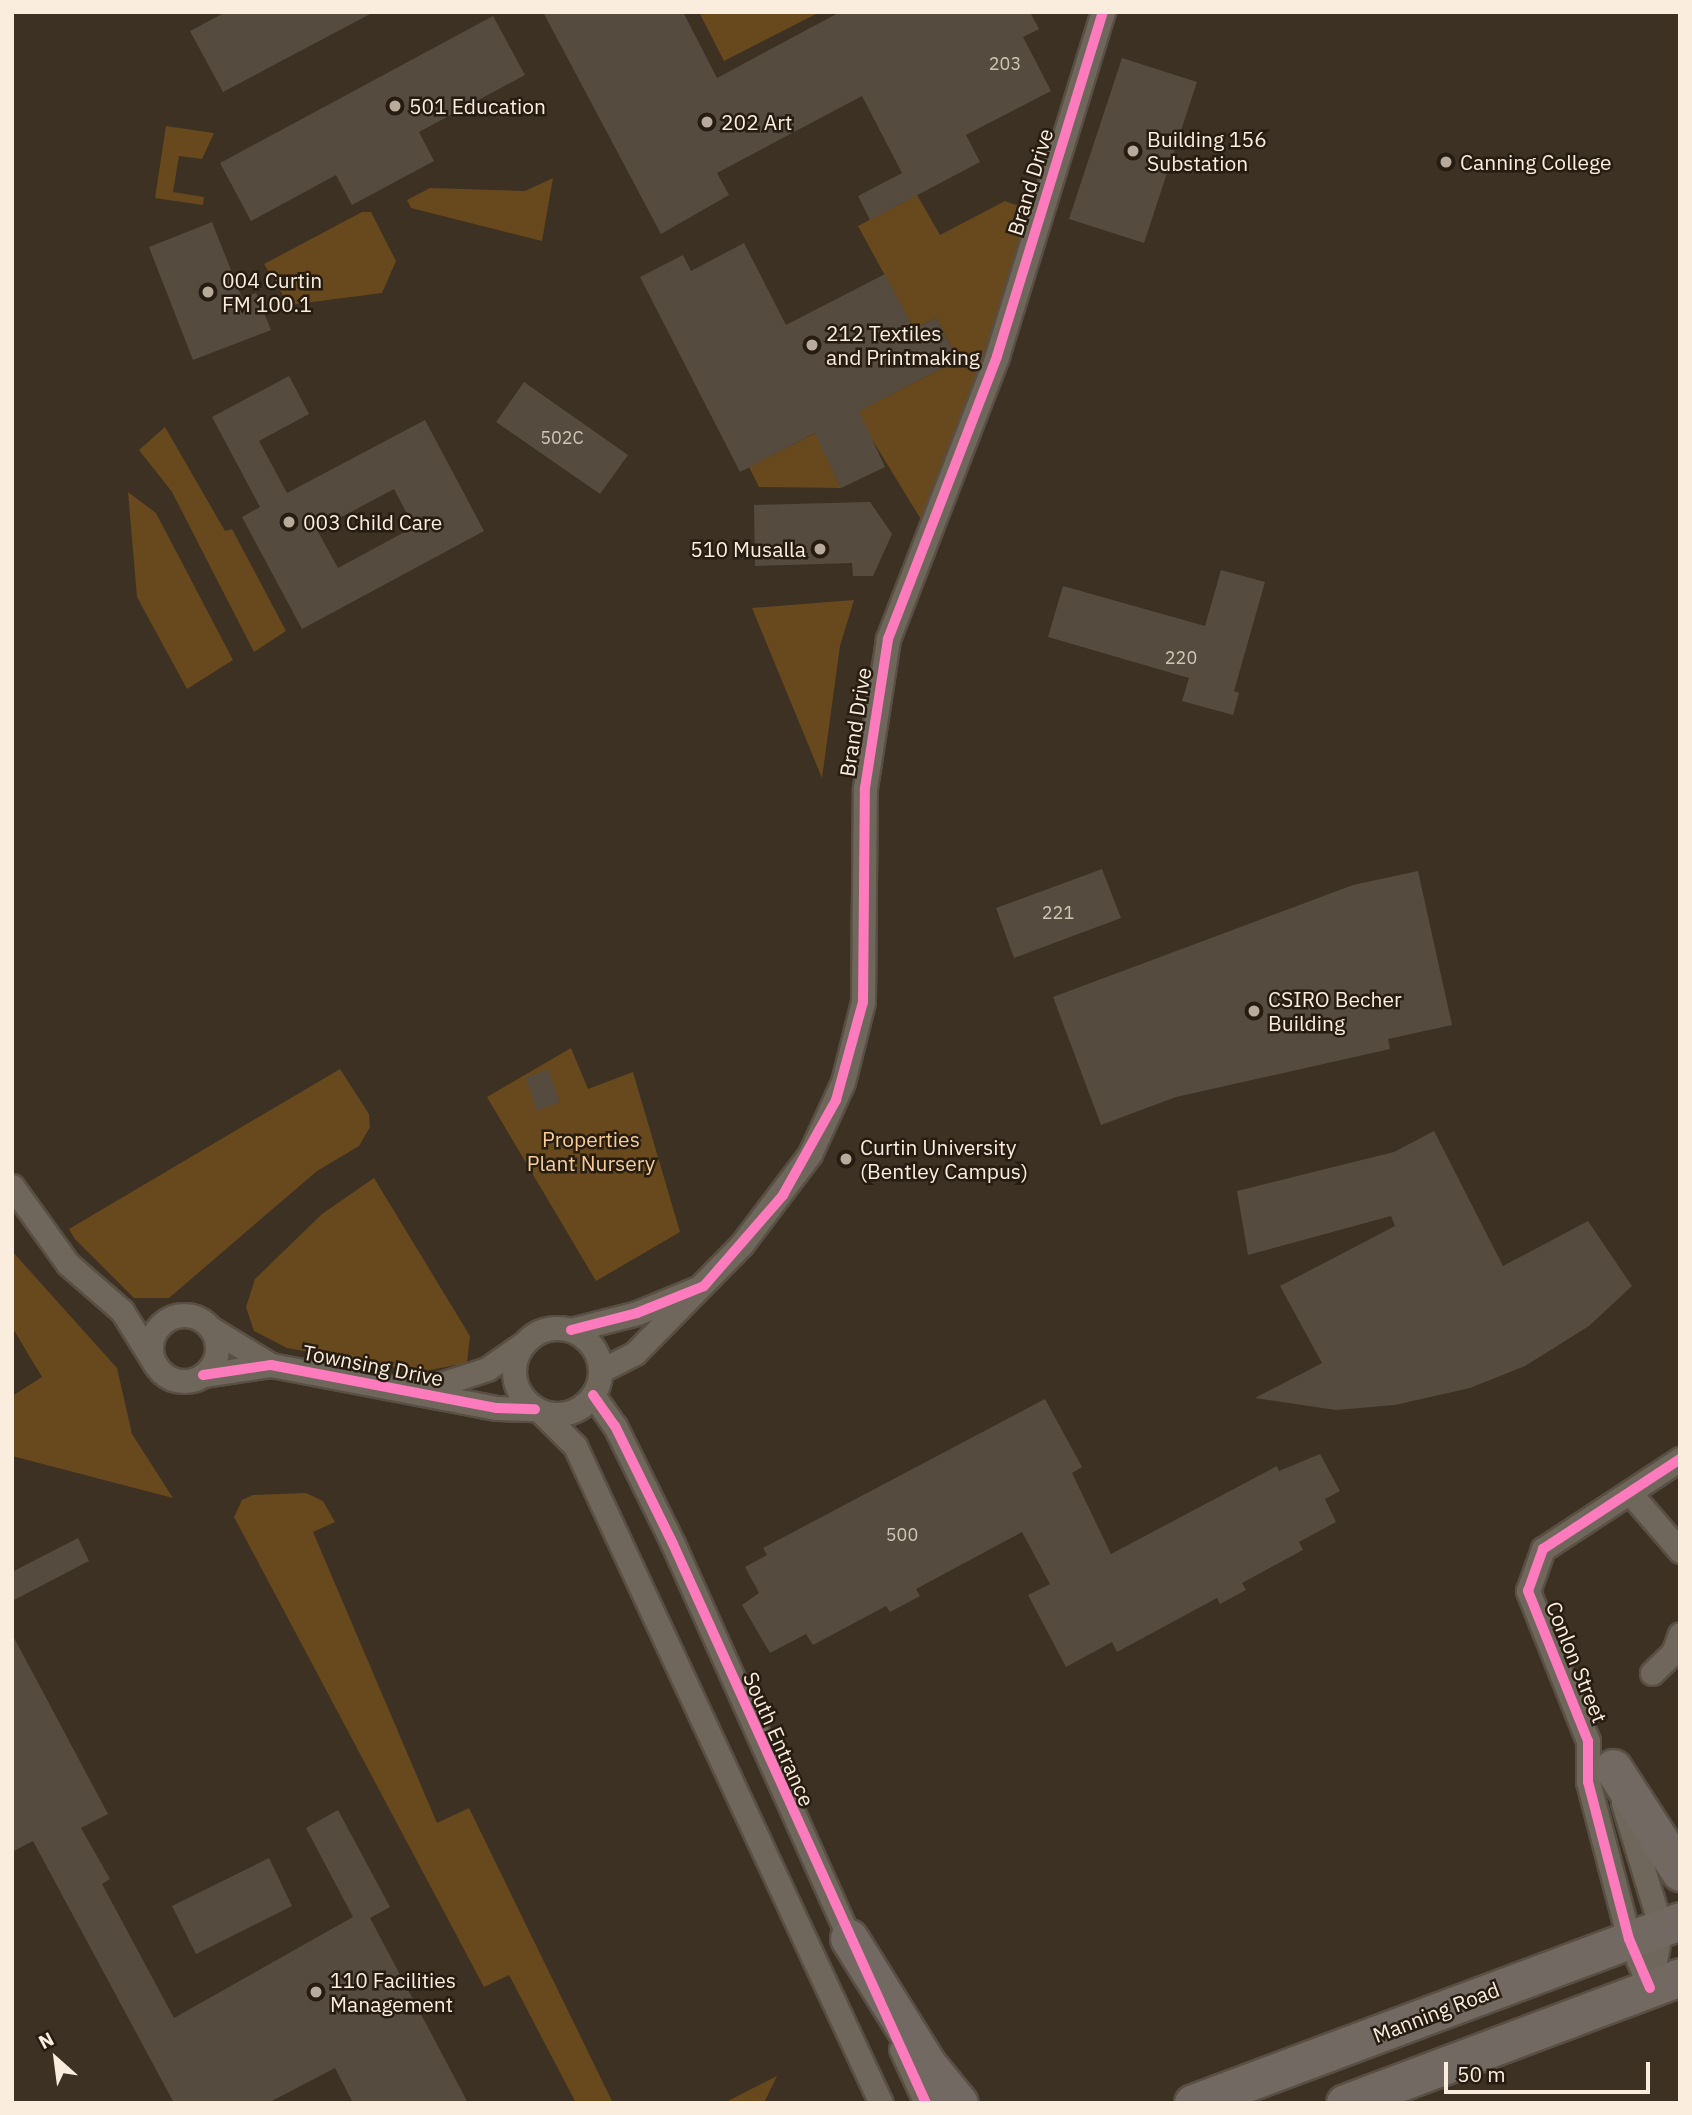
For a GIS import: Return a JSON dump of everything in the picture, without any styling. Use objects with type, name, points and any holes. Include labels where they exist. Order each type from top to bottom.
[{"type":"main road","points":[[1613,1768],[1680,1872]]},
{"type":"main road","name":"Manning Road","points":[[1193,2103],[1657,1929]]},
{"type":"main road","points":[[849,1938],[927,2064],[959,2103]]},
{"type":"main road","points":[[1345,2103],[1665,1983]]},
{"type":"street","name":"Brand Drive","points":[[600,1371],[635,1353],[704,1286],[783,1195],[810,1154],[849,1064],[863,1002],[862,834],[869,738],[888,639],[998,356],[1103,12]]},
{"type":"street","points":[[12,1186],[68,1264],[122,1311],[155,1364],[180,1381],[203,1375],[218,1348],[212,1329],[192,1315],[166,1319],[122,1311]]},
{"type":"street","name":"Brand Drive","points":[[571,1330],[637,1313],[704,1286]]},
{"type":"street","points":[[155,1364],[150,1344],[166,1319]]},
{"type":"street","name":"Townsing Drive","points":[[212,1329],[271,1365]]},
{"type":"street","points":[[538,1411],[570,1412],[593,1395],[600,1371],[592,1346],[571,1330],[545,1330],[523,1344],[514,1379],[538,1411],[581,1458],[881,2103]]},
{"type":"street","name":"Townsing Drive","points":[[414,1393],[487,1369],[523,1344]]},
{"type":"street","name":"Townsing Drive","points":[[203,1375],[271,1365],[414,1393],[538,1411]]},
{"type":"street","name":"South Entrance","points":[[593,1395],[615,1426],[673,1544],[849,1938],[926,2103]]},
{"type":"street","name":"Conlon Street","points":[[1665,1983],[1657,1929],[1613,1768],[1588,1741],[1528,1591],[1543,1549],[1680,1459]]},
{"type":"street","points":[[1630,1493],[1680,1551]]},
{"type":"street","points":[[1652,1673],[1673,1653],[1680,1634]]},
{"type":"street","name":"Conlon Street","points":[[1588,1741],[1588,1782],[1657,1929],[1665,1983]]},
{"type":"green space","points":[[699,12],[820,12],[724,61]]},
{"type":"green space","points":[[166,126],[214,133],[202,159],[179,156],[173,192],[204,197],[203,205],[155,198]]},
{"type":"green space","points":[[553,178],[542,241],[411,208],[407,200],[430,188],[525,191]]},
{"type":"green space","points":[[917,195],[940,235],[1005,201],[1030,210],[985,367],[922,521],[873,441],[829,462],[841,488],[759,487],[749,467],[958,360],[936,318],[914,329],[858,226]]},
{"type":"green space","points":[[362,212],[371,212],[396,261],[382,293],[289,305],[264,264]]},
{"type":"green space","points":[[165,427],[225,531],[232,529],[286,631],[254,652],[172,492],[139,450]]},
{"type":"green space","points":[[128,492],[156,513],[233,660],[187,689],[137,597]]},
{"type":"green space","points":[[854,600],[840,646],[822,778],[752,608]]},
{"type":"green space","name":"Properties Plant Nursery","points":[[571,1048],[588,1089],[633,1072],[680,1232],[596,1281],[487,1097]]},
{"type":"green space","points":[[340,1069],[369,1114],[370,1127],[359,1146],[317,1171],[169,1298],[134,1298],[75,1239],[69,1229]]},
{"type":"green space","points":[[374,1178],[470,1336],[467,1363],[419,1372],[287,1348],[254,1331],[246,1307],[255,1279],[322,1214]]},
{"type":"green space","points":[[12,1251],[117,1368],[132,1434],[173,1498],[12,1456],[12,1396],[42,1377],[12,1327]]},
{"type":"green space","points":[[306,1493],[323,1501],[335,1522],[313,1532],[437,1823],[469,1808],[613,2103],[576,2103],[509,1975],[484,1987],[234,1517],[242,1500],[253,1495]]},
{"type":"green space","points":[[777,2076],[764,2103],[724,2103]]},
{"type":"building","points":[[226,12],[374,12],[223,92],[190,31]]},
{"type":"building","name":"202 Art","points":[[543,12],[683,12],[717,78],[840,12],[1030,12],[1039,29],[1023,37],[1051,91],[966,135],[980,162],[870,220],[858,196],[902,173],[862,96],[717,173],[729,195],[661,234]]},
{"type":"building","name":"501 Education","points":[[493,16],[525,75],[419,132],[434,161],[352,205],[336,175],[251,221],[220,163]]},
{"type":"building","name":"Building 156 Substation","points":[[1122,58],[1197,82],[1144,243],[1069,219]]},
{"type":"building","name":"004 Curtin FM 100.1","points":[[212,222],[242,298],[256,293],[271,330],[193,360],[149,247]]},
{"type":"building","name":"212 Textiles and Printmaking","points":[[744,243],[786,325],[885,274],[914,329],[936,318],[958,360],[859,411],[885,467],[841,488],[815,433],[740,472],[640,277],[683,255],[691,271]]},
{"type":"building","name":"003 Child Care","points":[[289,376],[309,414],[259,441],[287,493],[425,420],[484,531],[302,629],[242,517],[260,507],[212,417]],"holes":[[[394,489],[414,527],[338,568],[317,530]]]},
{"type":"building","points":[[524,382],[628,455],[600,494],[496,422]]},
{"type":"building","name":"510 Musalla","points":[[870,502],[892,534],[873,576],[853,576],[852,563],[755,566],[754,505]]},
{"type":"building","points":[[1221,570],[1265,582],[1234,691],[1239,693],[1233,715],[1182,701],[1189,678],[1048,637],[1063,586],[1205,626]]},
{"type":"building","points":[[1102,869],[1121,918],[1014,958],[996,908]]},
{"type":"building","name":"CSIRO Becher Building","points":[[1418,871],[1452,1025],[1388,1039],[1390,1049],[1176,1097],[1101,1125],[1053,997],[1353,885]]},
{"type":"building","points":[[548,1069],[560,1102],[537,1111],[526,1078]]},
{"type":"building","points":[[1434,1131],[1503,1266],[1588,1221],[1632,1286],[1589,1326],[1525,1366],[1470,1388],[1395,1405],[1336,1410],[1255,1398],[1322,1363],[1280,1286],[1395,1226],[1391,1216],[1248,1255],[1237,1191],[1394,1152]]},
{"type":"building","points":[[1045,1399],[1082,1467],[1072,1473],[1111,1554],[1277,1466],[1279,1471],[1320,1454],[1340,1491],[1325,1499],[1336,1522],[1299,1542],[1303,1550],[1242,1583],[1246,1590],[1220,1604],[1217,1598],[1117,1652],[1112,1642],[1066,1667],[1028,1595],[1050,1584],[1022,1532],[916,1589],[920,1596],[890,1612],[886,1606],[813,1645],[806,1634],[770,1653],[742,1605],[759,1593],[745,1567],[767,1555],[763,1548]]},
{"type":"building","points":[[78,1538],[89,1561],[12,1601],[12,1572]]},
{"type":"building","name":"110 Facilities Management","points":[[12,1634],[108,1814],[81,1828],[110,1879],[102,1884],[174,2018],[353,1917],[306,1828],[338,1810],[390,1907],[370,1918],[468,2103],[353,2103],[335,2068],[268,2103],[174,2103],[33,1841],[12,1852]]},
{"type":"building","points":[[269,1858],[292,1906],[196,1954],[172,1906]]},
{"type":"cycle path","points":[[571,1330],[637,1313],[704,1286],[783,1195],[836,1100],[863,1002],[865,788],[888,639],[997,356],[1103,12]]},
{"type":"cycle path","points":[[203,1375],[271,1365],[497,1408],[535,1409]]},
{"type":"cycle path","points":[[593,1395],[615,1426],[673,1544],[926,2103]]},
{"type":"cycle path","points":[[1650,1988],[1629,1939],[1588,1782],[1588,1741],[1528,1591],[1543,1549],[1680,1459]]},
{"type":"place","name":"501 Education","points":[[395,106]]},
{"type":"place","name":"202 Art","points":[[707,122]]},
{"type":"place","name":"Building 156 Substation","points":[[1133,151]]},
{"type":"place","name":"Canning College","points":[[1446,162]]},
{"type":"place","name":"004 Curtin FM 100.1","points":[[208,292]]},
{"type":"place","name":"212 Textiles and Printmaking","points":[[812,345]]},
{"type":"place","name":"003 Child Care","points":[[289,522]]},
{"type":"place","name":"510 Musalla","points":[[820,549]]},
{"type":"place","name":"CSIRO Becher Building","points":[[1254,1011]]},
{"type":"place","name":"Curtin University (Bentley Campus)","points":[[846,1159]]},
{"type":"place","name":"110 Facilities Management","points":[[316,1992]]}]
